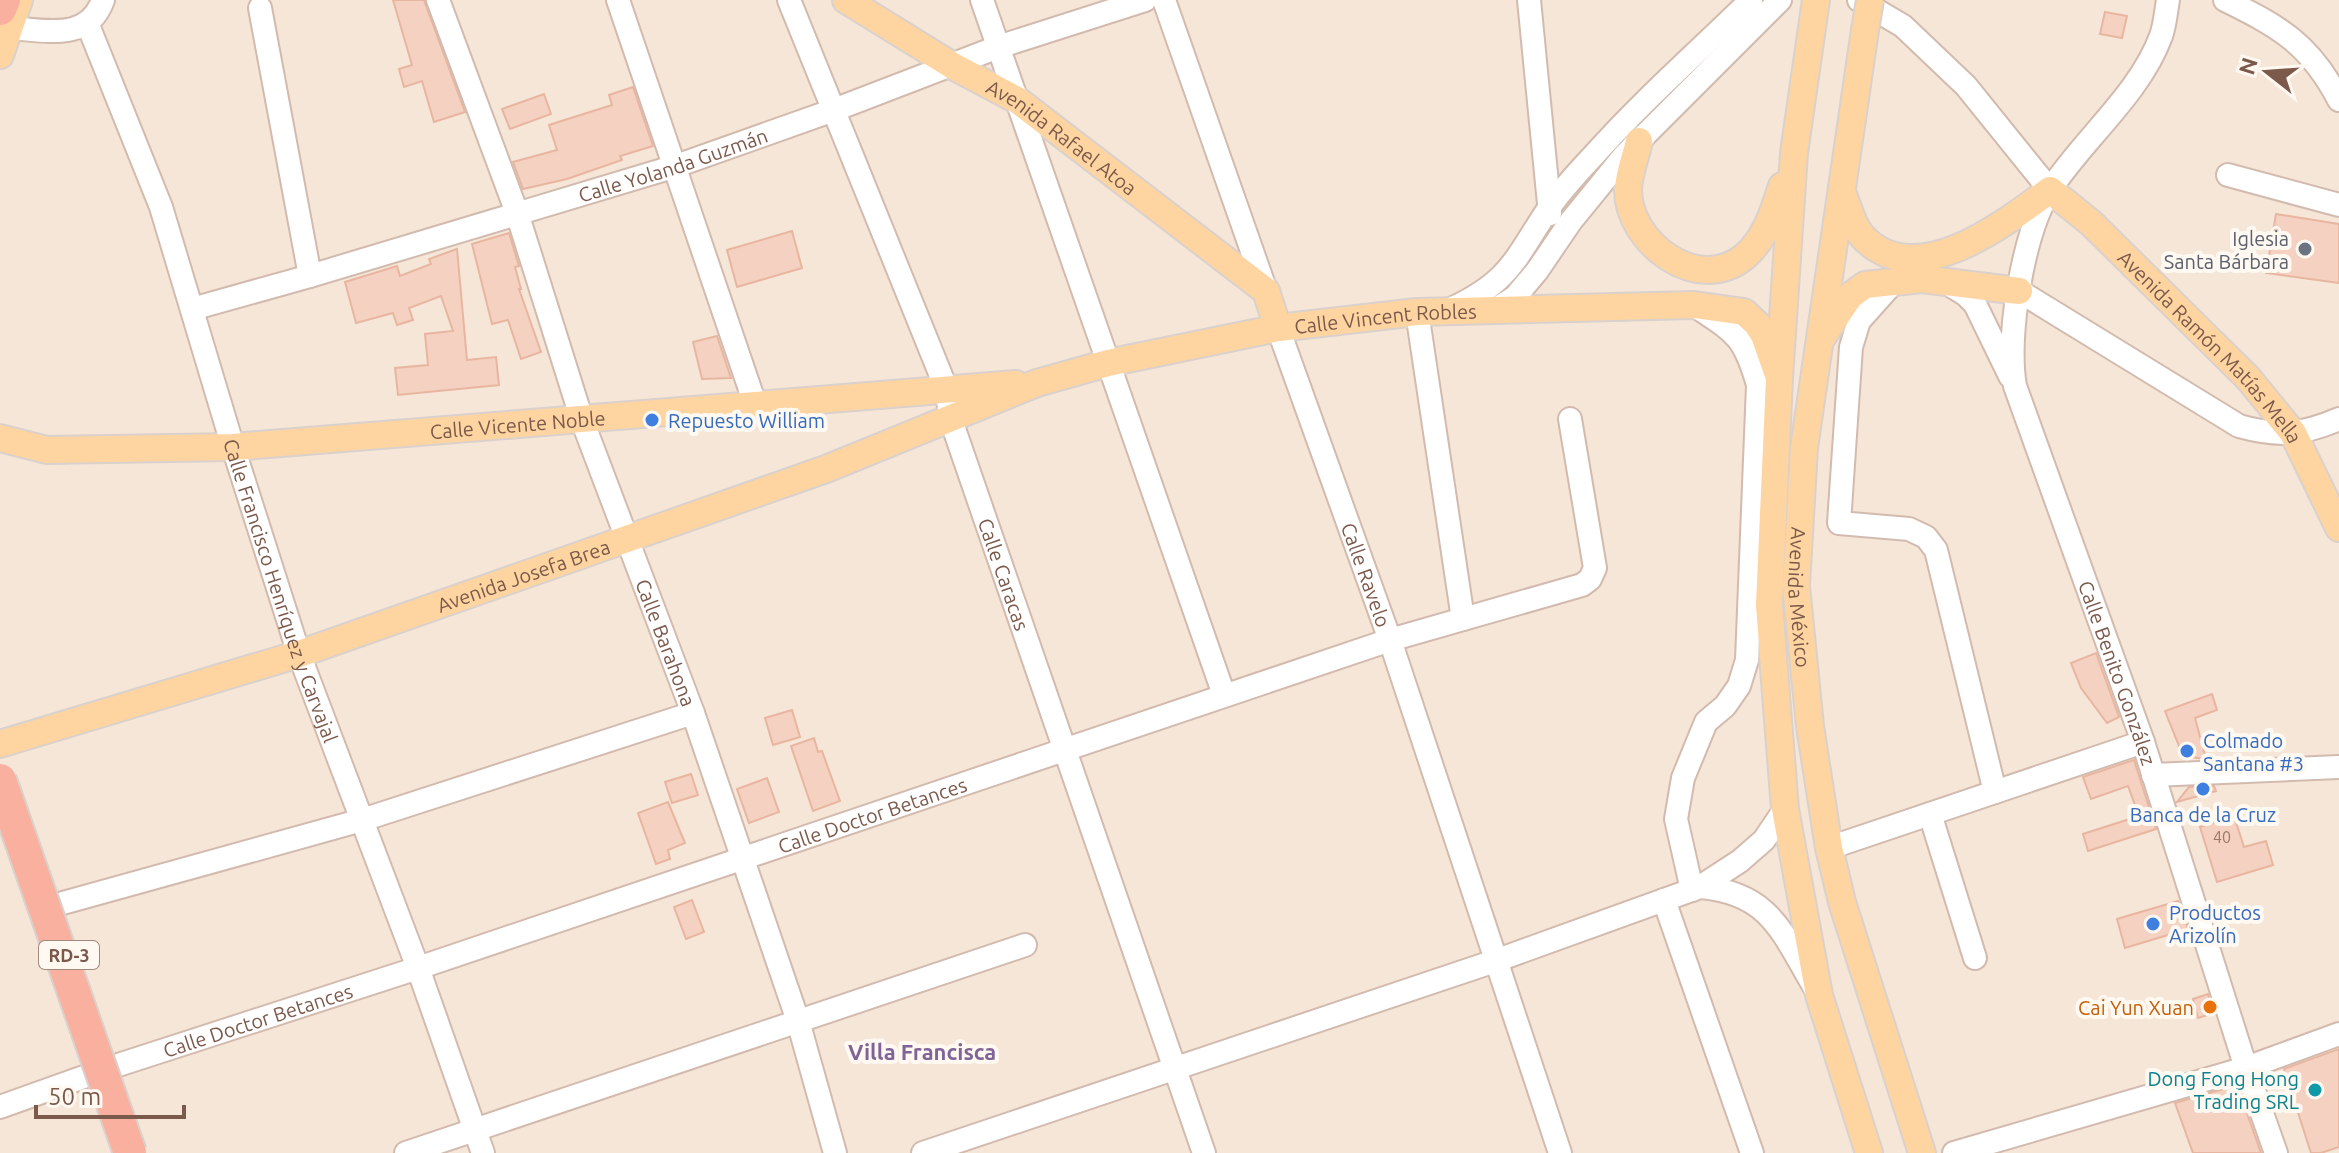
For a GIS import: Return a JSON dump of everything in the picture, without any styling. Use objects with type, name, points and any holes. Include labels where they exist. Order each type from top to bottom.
[{"type":"highway","name":"RD-3","points":[[0,780],[130,1153]]},
{"type":"main road","points":[[0,55],[4,12],[19,0]]},
{"type":"main road","name":"Avenida Rafael Atoa","points":[[846,0],[953,66],[1017,100],[1266,291]]},
{"type":"main road","name":"Avenida México","points":[[1816,0],[1794,153],[1779,378],[1769,605],[1785,809],[1819,995],[1869,1153]]},
{"type":"main road","name":"Avenida México","points":[[1870,0],[1804,448],[1796,586],[1810,726],[1829,848],[1842,902],[1922,1153]]},
{"type":"main road","points":[[1639,141],[1628,190],[1636,221],[1648,242],[1665,256],[1683,265],[1705,269],[1726,266],[1744,257],[1769,225],[1794,153]]},
{"type":"main road","points":[[1841,189],[1854,224],[1866,240],[1885,254],[1919,258],[1957,249],[1991,232],[2050,190]]},
{"type":"main road","name":"Avenida Ramón Matías Mella","points":[[2050,190],[2091,223],[2248,378],[2293,433],[2339,528]]},
{"type":"main road","points":[[1819,343],[1850,296],[1865,285],[1922,279],[2019,291]]},
{"type":"main road","name":"Calle Ravelo","points":[[1266,291],[1278,328]]},
{"type":"main road","name":"Avenida México","points":[[1448,310],[1694,305],[1744,312],[1764,335],[1779,378]]},
{"type":"main road","name":"Calle Vincent Robles","points":[[1037,383],[1108,363],[1278,328],[1448,310]]},
{"type":"main road","name":"Calle Vicente Noble","points":[[0,438],[47,450],[233,447],[1037,383]]},
{"type":"main road","name":"Avenida Josefa Brea","points":[[0,744],[299,654],[826,469],[1037,383]]},
{"type":"main road","name":"RD-3","points":[[0,756],[138,1153]]},
{"type":"street","points":[[4,12],[62,30],[88,25],[96,17],[103,0]]},
{"type":"street","name":"Calle Barahona","points":[[438,0],[517,213],[582,420],[693,713],[798,1021],[835,1153]]},
{"type":"street","points":[[618,0],[756,407]]},
{"type":"street","name":"Calle Caracas","points":[[789,0],[946,388],[951,420],[1204,1153]]},
{"type":"street","points":[[982,0],[1224,695]]},
{"type":"street","name":"Calle Yolanda Guzmán","points":[[192,309],[676,166],[998,47],[1145,0]]},
{"type":"street","name":"Calle Ravelo","points":[[1164,0],[1266,291]]},
{"type":"street","points":[[1529,0],[1549,208],[1557,243]]},
{"type":"street","name":"Calle Vincent Robles","points":[[1448,310],[1481,295],[1499,280],[1517,260],[1549,208],[1596,153],[1751,0]]},
{"type":"street","points":[[1498,308],[1515,297],[1537,271],[1571,221],[1639,141],[1780,0]]},
{"type":"street","points":[[1859,0],[1903,26],[1966,86],[2050,190]]},
{"type":"street","points":[[1888,0],[1903,26]]},
{"type":"street","name":"Calle Benito González","points":[[2168,0],[2162,35],[2139,77],[2050,190],[2039,212],[2023,265],[2011,363],[2015,386],[2143,742],[2276,1153]]},
{"type":"street","points":[[2225,0],[2252,6],[2303,46],[2339,100]]},
{"type":"street","points":[[260,8],[310,276]]},
{"type":"street","name":"Calle Francisco Henríquez y Carvajal","points":[[88,25],[161,207],[299,654],[418,968],[483,1153]]},
{"type":"street","points":[[2228,175],[2339,205]]},
{"type":"street","points":[[1944,281],[1975,304],[2015,386]]},
{"type":"street","points":[[1892,284],[1859,321],[1851,347],[1839,523],[1909,529],[1926,537],[1936,550],[1995,792]]},
{"type":"street","points":[[2019,291],[2239,426],[2267,434],[2293,433],[2316,429],[2339,419]]},
{"type":"street","points":[[1694,305],[1733,333],[1748,350],[1758,385],[1747,660],[1739,686],[1725,706],[1706,722],[1683,778],[1676,819],[1696,888]]},
{"type":"street","points":[[1417,312],[1463,619]]},
{"type":"street","name":"Calle Ravelo","points":[[1278,328],[1390,640],[1560,1153]]},
{"type":"street","name":"Calle Doctor Betances","points":[[0,1107],[1390,640],[1582,585],[1590,579],[1595,568],[1570,419]]},
{"type":"street","points":[[52,906],[362,820],[693,713]]},
{"type":"street","points":[[1829,848],[2143,742]]},
{"type":"street","points":[[2153,775],[2339,767]]},
{"type":"street","points":[[923,1153],[1495,961],[1696,888],[1740,861],[1764,840],[1785,809]]},
{"type":"street","points":[[1930,814],[1975,958]]},
{"type":"street","points":[[1696,888],[1728,889],[1752,900],[1776,922],[1819,995]]},
{"type":"street","points":[[1664,900],[1752,1153]]},
{"type":"street","points":[[406,1153],[1025,945]]},
{"type":"street","points":[[1954,1153],[2246,1068],[2339,1034]]},
{"type":"shaded area","points":[[0,0],[2339,0],[2339,1153],[0,1153]]},
{"type":"building","points":[[393,0],[424,0],[465,112],[434,122],[422,81],[404,87],[399,69],[412,65]]},
{"type":"building","points":[[2105,12],[2127,16],[2122,38],[2100,34]]},
{"type":"building","points":[[633,87],[653,146],[620,156],[622,160],[567,179],[523,189],[513,162],[557,150],[549,125],[612,105],[609,95]]},
{"type":"building","points":[[544,94],[551,114],[510,129],[502,109]]},
{"type":"building","name":"Iglesia Santa Bárbara","points":[[2276,214],[2339,224],[2339,283],[2266,273]]},
{"type":"building","points":[[792,231],[802,268],[737,287],[727,250]]},
{"type":"building","points":[[509,233],[519,266],[515,267],[519,289],[541,352],[521,359],[508,320],[492,324],[472,244]]},
{"type":"building","points":[[457,249],[467,360],[496,357],[499,385],[398,395],[395,368],[428,365],[425,334],[453,331],[441,296],[409,308],[413,320],[397,325],[393,313],[356,323],[345,282],[397,266],[400,276],[431,264],[429,259]]},
{"type":"building","points":[[717,336],[731,378],[702,379],[693,342]]},
{"type":"building","points":[[2096,653],[2119,717],[2107,723],[2081,688],[2071,663]]},
{"type":"building","points":[[2212,694],[2217,710],[2195,718],[2206,759],[2183,756],[2165,711]]},
{"type":"building","points":[[792,710],[800,737],[773,745],[765,718]]},
{"type":"building","points":[[814,738],[818,752],[822,751],[840,801],[813,811],[791,746]]},
{"type":"building","points":[[2134,760],[2156,829],[2088,851],[2083,834],[2139,816],[2128,786],[2091,799],[2083,777]]},
{"type":"building","points":[[691,774],[698,795],[672,803],[665,782]]},
{"type":"building","points":[[767,778],[779,812],[749,823],[737,789]]},
{"type":"building","points":[[2214,786],[2216,791],[2177,802],[2189,787]]},
{"type":"building","points":[[668,802],[685,843],[668,850],[670,859],[656,864],[638,813]]},
{"type":"building","points":[[2234,816],[2244,847],[2266,841],[2273,865],[2217,882],[2200,827]]},
{"type":"building","points":[[692,900],[704,932],[686,939],[674,907]]},
{"type":"building","name":"Productos Arizolín","points":[[2178,901],[2188,929],[2125,948],[2117,919]]},
{"type":"building","points":[[2208,994],[2214,1013],[2198,1018],[2193,999]]},
{"type":"building","name":"Dong Fong Hong Trading SRL","points":[[2339,1049],[2339,1147],[2311,1153],[2284,1069]]},
{"type":"building","points":[[2237,1085],[2261,1153],[2193,1153],[2175,1103]]},
{"type":"place","name":"Iglesia Santa Bárbara","points":[[2305,249]]},
{"type":"place","name":"Repuesto William","points":[[652,420]]},
{"type":"place","name":"Colmado Santana #3","points":[[2187,751]]},
{"type":"place","name":"Banca de la Cruz","points":[[2203,789]]},
{"type":"place","name":"Productos Arizolín","points":[[2153,924]]},
{"type":"place","name":"Cai Yun Xuan","points":[[2210,1007]]},
{"type":"place","name":"Dong Fong Hong Trading SRL","points":[[2315,1090]]},
{"type":"district","name":"Villa Francisca","points":[[922,1051]]}]
